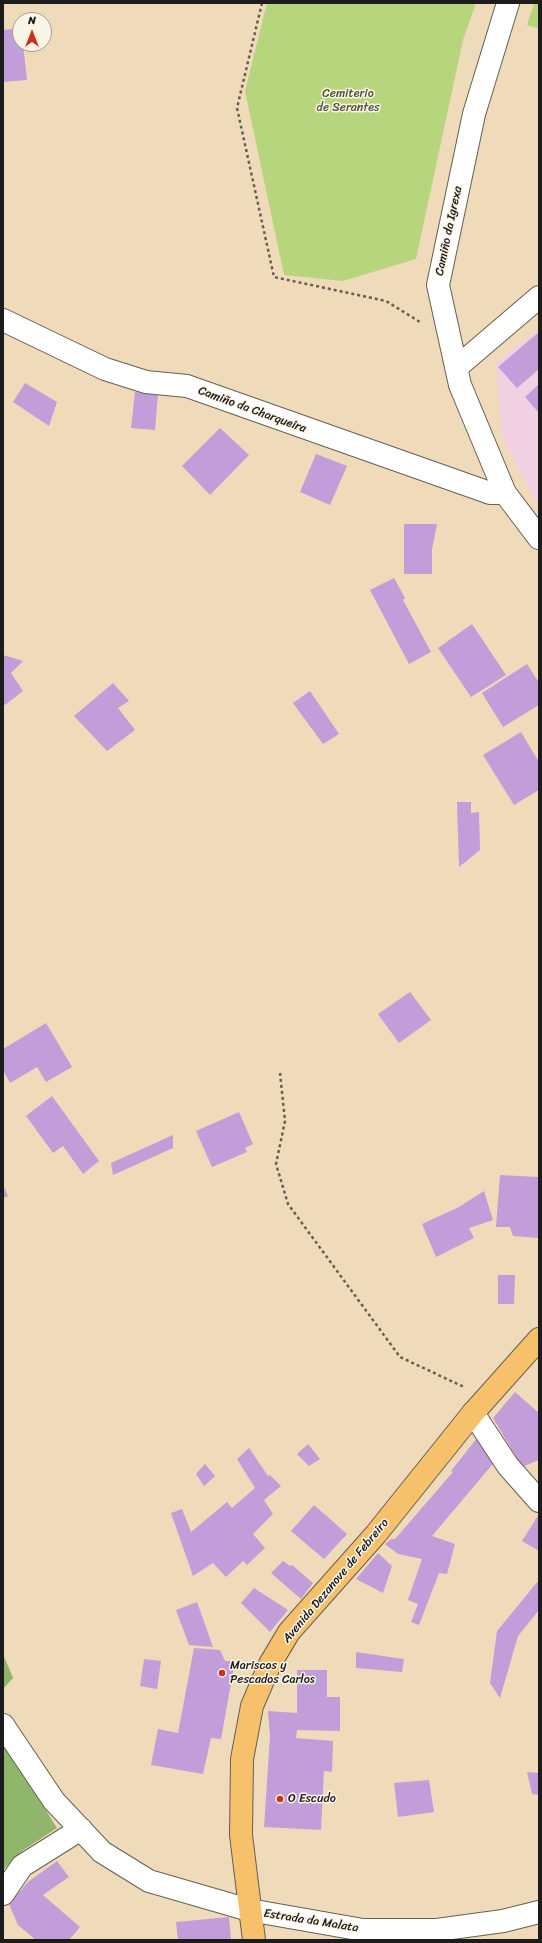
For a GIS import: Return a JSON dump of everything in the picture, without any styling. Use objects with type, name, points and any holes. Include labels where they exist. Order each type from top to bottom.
[{"type":"main road","name":"Avenida Dezanove de Febreiro","points":[[254,1940],[249,1910],[241,1834],[242,1760],[252,1706],[270,1664],[289,1632],[376,1534],[480,1406],[539,1339]]},
{"type":"street","name":"Camiño da Igrexa","points":[[508,3],[474,114],[438,285],[460,385],[505,494],[539,538]]},
{"type":"street","points":[[456,368],[539,297]]},
{"type":"street","name":"Camiño da Charqueira","points":[[3,320],[105,369],[146,382],[188,386],[490,493],[505,494]]},
{"type":"street","points":[[480,1406],[508,1466],[539,1501]]},
{"type":"street","name":"Estrada da Malata","points":[[3,1725],[54,1801],[102,1852],[148,1881],[249,1910],[363,1930],[429,1930],[503,1921],[539,1912]]},
{"type":"street","points":[[3,1894],[22,1866],[81,1830]]},
{"type":"path","points":[[262,3],[237,108],[274,277],[386,301],[450,342]]},
{"type":"path","points":[[280,1073],[285,1120],[276,1164],[288,1204],[400,1357],[480,1406]]},
{"type":"shaded area","points":[[539,328],[539,505],[533,497],[501,435],[496,362]]},
{"type":"green space","name":"Cemiterio de Serantes","points":[[267,3],[476,3],[463,40],[416,259],[343,281],[284,275],[245,91]]},
{"type":"green space","points":[[534,3],[539,3],[539,29],[527,25]]},
{"type":"green space","points":[[3,1654],[13,1678],[3,1689]]},
{"type":"green space","points":[[3,1742],[57,1828],[22,1851],[3,1870]]},
{"type":"building","points":[[12,29],[12,52],[24,52],[27,80],[3,82],[3,30]]},
{"type":"building","points":[[539,332],[539,369],[517,388],[498,367]]},
{"type":"building","points":[[25,383],[57,402],[49,426],[13,402]]},
{"type":"building","points":[[539,384],[539,413],[525,397]]},
{"type":"building","points":[[135,392],[158,394],[155,430],[131,428]]},
{"type":"building","points":[[220,428],[249,455],[210,495],[182,466]]},
{"type":"building","points":[[316,454],[347,466],[330,505],[300,492]]},
{"type":"building","points":[[404,524],[437,524],[432,549],[432,574],[404,574]]},
{"type":"building","points":[[394,578],[405,598],[403,600],[431,652],[409,664],[370,590]]},
{"type":"building","points":[[472,624],[506,675],[471,697],[438,648]]},
{"type":"building","points":[[3,655],[23,661],[11,673],[23,691],[5,705],[3,703]]},
{"type":"building","points":[[527,664],[539,683],[539,705],[503,727],[482,693]]},
{"type":"building","points":[[113,683],[129,701],[118,708],[135,730],[107,751],[74,716]]},
{"type":"building","points":[[310,691],[339,734],[323,744],[293,703]]},
{"type":"building","points":[[521,732],[539,762],[539,790],[514,805],[483,755]]},
{"type":"building","points":[[457,802],[471,802],[471,813],[479,812],[480,850],[459,867]]},
{"type":"building","points":[[410,992],[431,1020],[399,1043],[378,1014]]},
{"type":"building","points":[[46,1023],[72,1067],[46,1082],[37,1067],[10,1083],[3,1070],[3,1049]]},
{"type":"building","points":[[52,1096],[99,1161],[83,1174],[63,1146],[53,1153],[26,1116]]},
{"type":"building","points":[[239,1112],[253,1144],[245,1148],[247,1152],[212,1167],[196,1131]]},
{"type":"building","points":[[173,1135],[173,1148],[113,1175],[111,1163]]},
{"type":"building","points":[[500,1175],[538,1177],[539,1238],[513,1236],[510,1227],[496,1227]]},
{"type":"building","points":[[3,1185],[8,1196],[3,1198]]},
{"type":"building","points":[[484,1191],[493,1220],[469,1228],[474,1238],[436,1257],[422,1224],[459,1207]]},
{"type":"building","points":[[498,1275],[515,1275],[514,1304],[498,1304]]},
{"type":"building","points":[[515,1392],[539,1413],[539,1460],[522,1467],[493,1418]]},
{"type":"building","points":[[477,1438],[497,1459],[432,1536],[455,1544],[447,1574],[439,1573],[419,1625],[411,1622],[418,1604],[408,1600],[422,1559],[398,1554],[385,1544],[391,1539],[395,1539],[453,1472],[451,1471]]},
{"type":"building","points":[[308,1444],[320,1459],[309,1466],[297,1454]]},
{"type":"building","points":[[249,1448],[268,1476],[270,1475],[281,1486],[264,1500],[273,1514],[253,1534],[265,1548],[247,1565],[243,1561],[226,1577],[213,1563],[193,1576],[171,1513],[182,1509],[191,1532],[227,1502],[232,1508],[255,1488],[237,1459]]},
{"type":"building","points":[[205,1464],[215,1476],[204,1486],[196,1474]]},
{"type":"building","points":[[314,1505],[347,1534],[324,1559],[291,1531]]},
{"type":"building","points":[[539,1514],[539,1551],[522,1541]]},
{"type":"building","points":[[378,1553],[392,1566],[383,1593],[356,1579]]},
{"type":"building","points":[[283,1561],[290,1566],[292,1565],[313,1583],[301,1599],[271,1573]]},
{"type":"building","points":[[539,1580],[539,1610],[518,1636],[500,1698],[490,1683],[497,1631]]},
{"type":"building","points":[[254,1588],[288,1610],[270,1632],[241,1603]]},
{"type":"building","points":[[197,1602],[213,1647],[189,1645],[176,1610]]},
{"type":"building","points":[[194,1648],[220,1650],[225,1661],[235,1661],[221,1739],[211,1738],[203,1774],[151,1765],[158,1729],[178,1733]]},
{"type":"building","points":[[356,1652],[404,1659],[402,1672],[356,1668]]},
{"type":"building","points":[[144,1659],[161,1661],[157,1689],[140,1686]]},
{"type":"building","points":[[297,1670],[327,1670],[327,1697],[340,1697],[340,1731],[297,1730],[296,1738],[333,1741],[332,1772],[324,1771],[321,1830],[264,1827],[270,1736],[268,1711],[297,1713]]},
{"type":"building","points":[[527,1772],[539,1773],[539,1795],[532,1794]]},
{"type":"building","points":[[429,1780],[434,1812],[398,1817],[394,1783]]},
{"type":"building","points":[[57,1861],[69,1877],[43,1895],[80,1927],[69,1940],[36,1940],[18,1925],[9,1904],[28,1882]]},
{"type":"building","points":[[229,1917],[231,1940],[178,1940],[176,1922]]},
{"type":"place","name":"Mariscos y Pescados Carlos","points":[[222,1673]]},
{"type":"place","name":"O Escudo","points":[[280,1799]]}]
